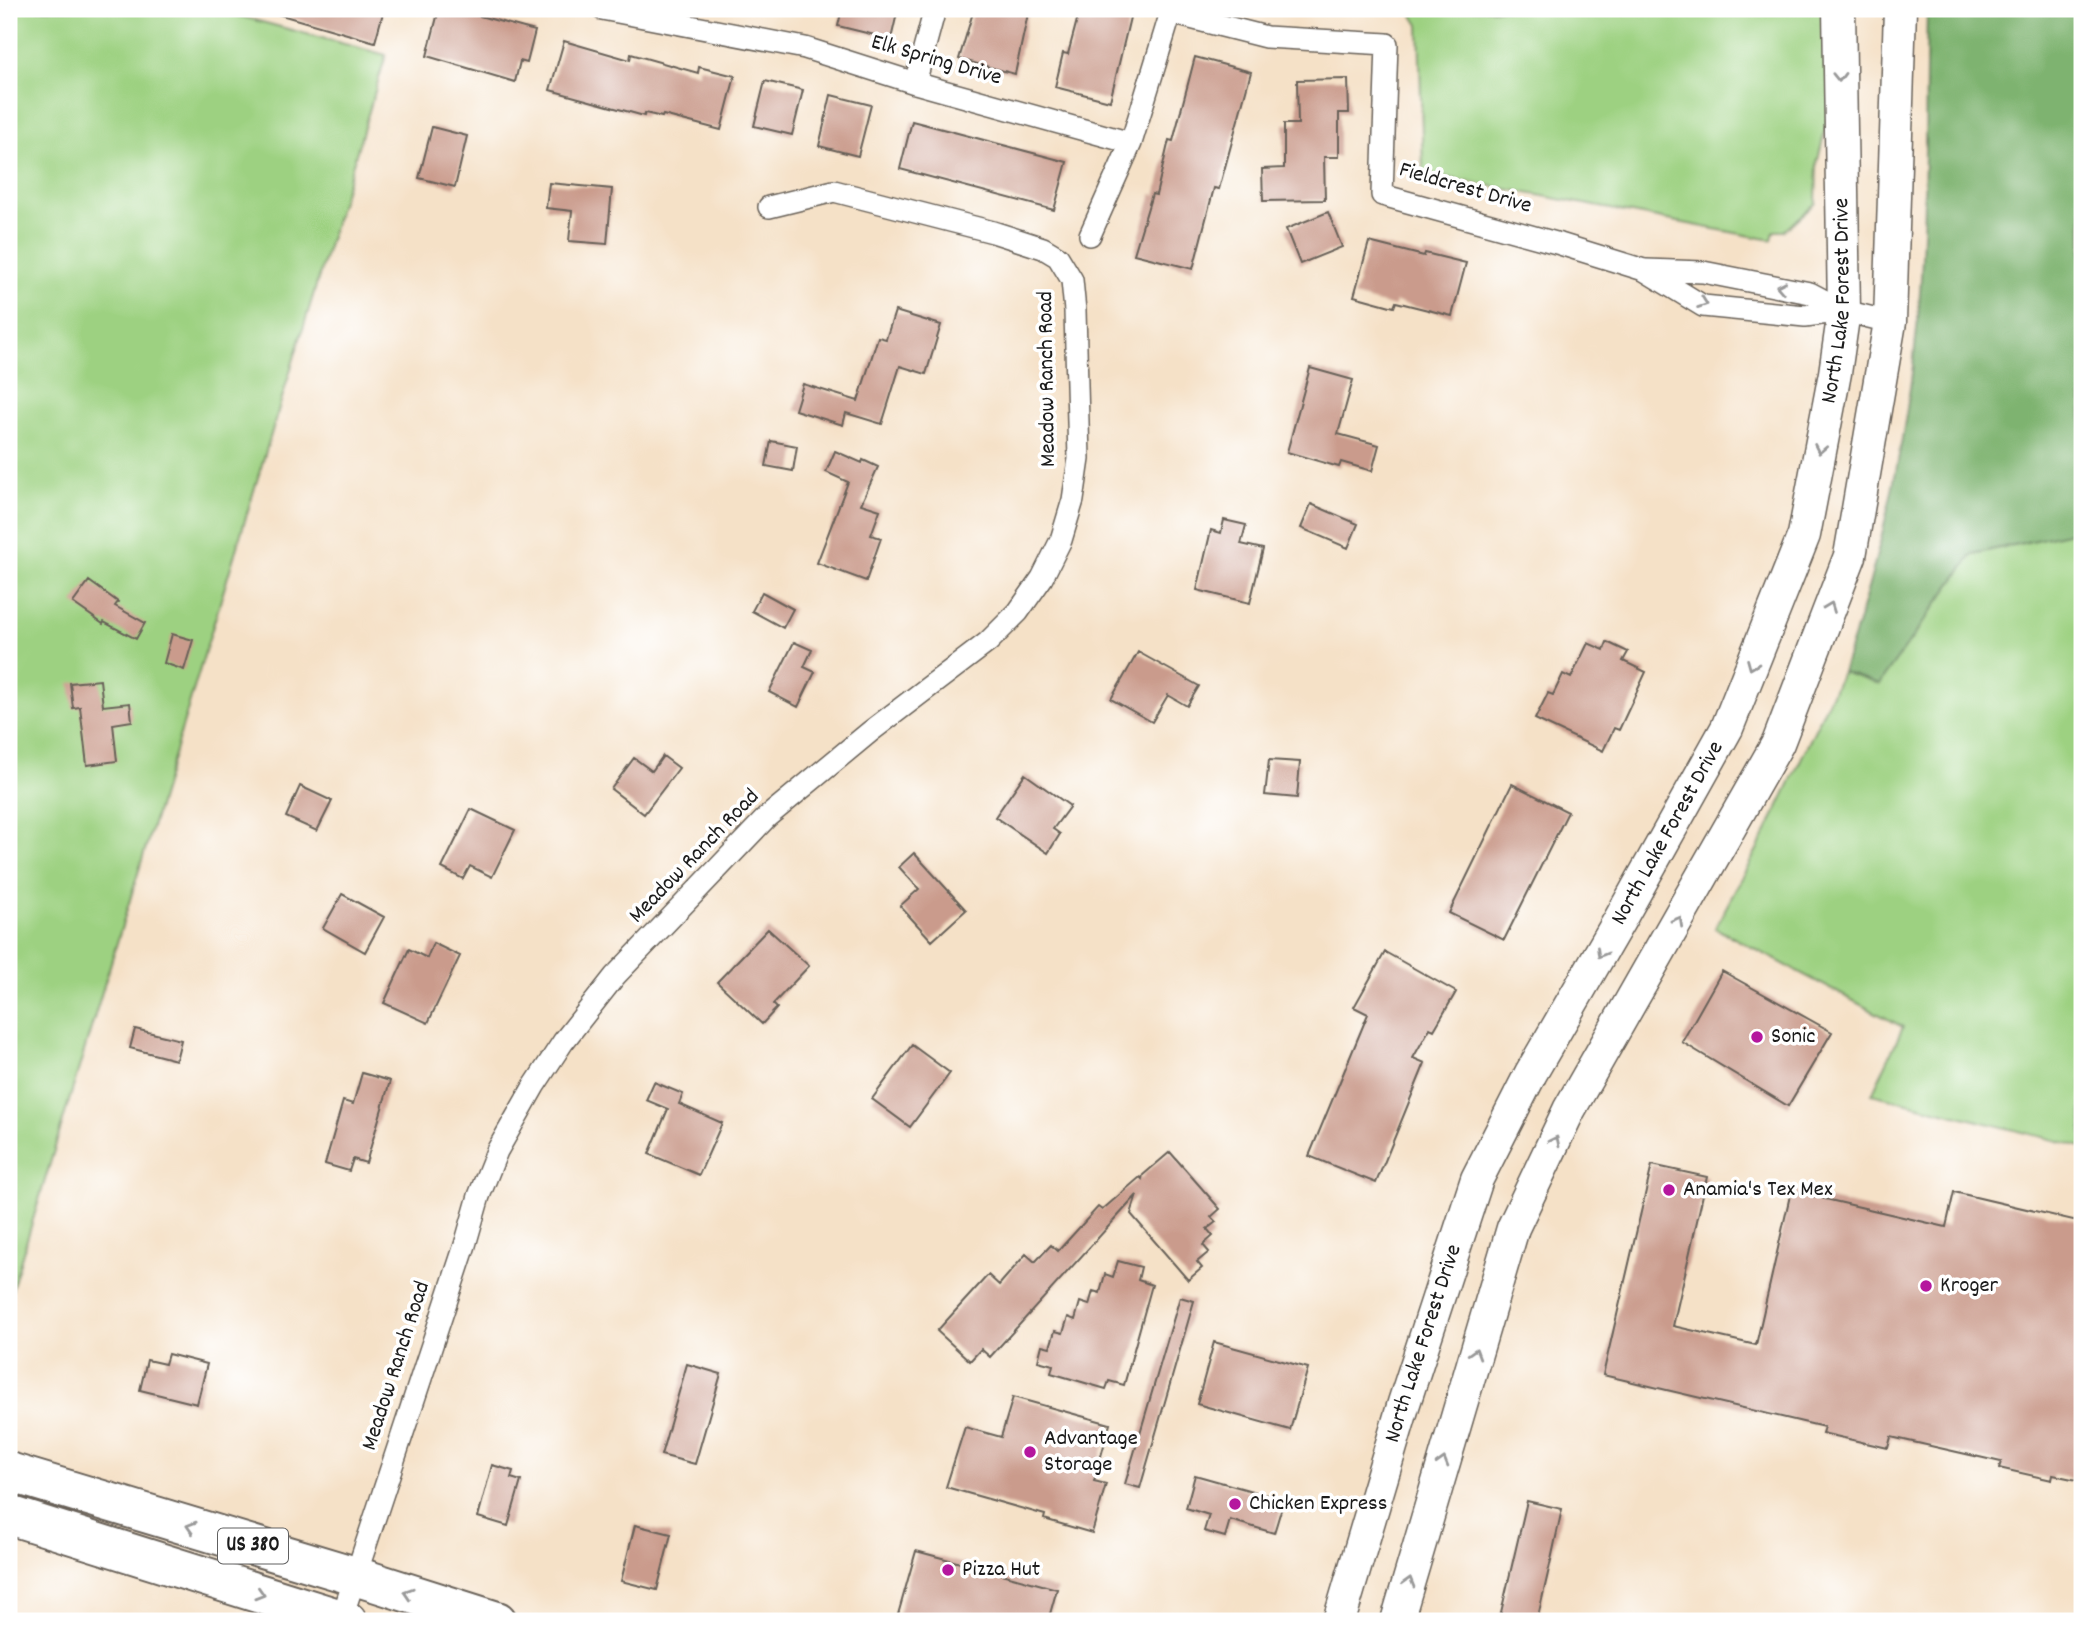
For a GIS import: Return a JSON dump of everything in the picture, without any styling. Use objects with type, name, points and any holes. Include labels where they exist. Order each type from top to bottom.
[{"type":"highway","name":"US 380","points":[[9,1472],[497,1621]]},
{"type":"highway","name":"US 380","points":[[9,1515],[344,1620]]},
{"type":"main road","name":"North Lake Forest Drive","points":[[1339,1621],[1477,1179],[1531,1073],[1727,728],[1804,535],[1836,373],[1844,311],[1839,9]]},
{"type":"main road","name":"North Lake Forest Drive","points":[[1397,1621],[1513,1228],[1569,1110],[1778,743],[1850,556],[1890,322],[1900,9]]},
{"type":"main road","points":[[1576,996],[1620,1023]]},
{"type":"main road","points":[[1405,1403],[1455,1419]]},
{"type":"street","name":"Elk Spring Drive","points":[[602,9],[703,18],[915,83],[1131,143]]},
{"type":"street","points":[[915,83],[935,9]]},
{"type":"street","points":[[1090,235],[1131,143],[1172,11]]},
{"type":"street","name":"Fieldcrest Drive","points":[[1172,11],[1266,37],[1387,44],[1382,195],[1644,270],[1703,306],[1805,316],[1844,311]]},
{"type":"street","name":"Meadow Ranch Road","points":[[344,1620],[355,1576],[479,1196],[497,1151],[562,1042],[615,976],[767,817],[871,731],[988,642],[1018,612],[1042,578],[1061,540],[1073,500],[1079,458],[1072,280],[1058,257],[1043,248],[993,232],[834,191],[769,207]]},
{"type":"street","name":"Fieldcrest Drive","points":[[1644,270],[1703,272],[1810,293],[1844,311],[1890,322]]},
{"type":"green space","points":[[9,9],[213,9],[386,55],[9,1299]]},
{"type":"green space","points":[[1409,9],[1831,9],[1832,102],[1817,164],[1816,203],[1784,231],[1774,231],[1772,240],[1423,173],[1419,25]]},
{"type":"green space","points":[[1927,9],[2082,9],[2082,518],[2076,531],[1973,554],[1879,684],[1842,672],[1886,520],[1913,362],[1919,310],[1923,227]]},
{"type":"green space","points":[[2082,518],[2082,1147],[1872,1094],[1903,1027],[1715,928],[1767,831],[1842,672],[1879,683],[1973,554],[2076,531]]},
{"type":"building","points":[[274,9],[384,9],[375,42],[274,13]]},
{"type":"building","points":[[439,9],[454,9],[535,31],[527,63],[520,61],[515,82],[427,56]]},
{"type":"building","points":[[842,9],[898,9],[891,39],[838,26]]},
{"type":"building","points":[[974,9],[1029,9],[1015,74],[959,59]]},
{"type":"building","points":[[1080,9],[1132,9],[1110,101],[1055,87],[1063,53],[1068,54]]},
{"type":"building","points":[[564,41],[630,60],[631,54],[698,73],[699,67],[735,76],[721,130],[663,115],[645,113],[644,116],[550,90]]},
{"type":"building","points":[[1195,57],[1251,72],[1219,189],[1214,188],[1193,269],[1134,254],[1152,194],[1156,195],[1169,140],[1173,141]]},
{"type":"building","points":[[1348,79],[1349,113],[1339,113],[1339,157],[1324,157],[1325,200],[1263,201],[1262,169],[1284,168],[1284,124],[1298,124],[1297,80]]},
{"type":"building","points":[[765,81],[803,90],[792,135],[754,126]]},
{"type":"building","points":[[831,95],[871,105],[858,156],[819,146]]},
{"type":"building","points":[[912,121],[1067,162],[1054,210],[900,169]]},
{"type":"building","points":[[432,127],[467,136],[455,187],[419,178]]},
{"type":"building","points":[[549,183],[612,189],[607,244],[569,241],[572,211],[546,208]]},
{"type":"building","points":[[1328,212],[1342,247],[1300,264],[1286,229]]},
{"type":"building","points":[[1369,242],[1466,263],[1452,316],[1396,302],[1394,307],[1354,296]]},
{"type":"building","points":[[895,311],[941,325],[926,374],[900,366],[882,424],[846,413],[843,425],[795,410],[803,384],[858,401],[878,337],[886,339]]},
{"type":"building","points":[[1310,368],[1353,380],[1338,434],[1379,445],[1372,471],[1341,462],[1339,467],[1287,452]]},
{"type":"building","points":[[771,441],[797,446],[793,471],[766,466]]},
{"type":"building","points":[[835,451],[878,467],[861,504],[880,510],[871,535],[881,538],[866,581],[817,563],[848,482],[826,472]]},
{"type":"building","points":[[1311,504],[1358,524],[1348,548],[1301,528]]},
{"type":"building","points":[[1224,520],[1246,525],[1241,544],[1263,549],[1250,603],[1197,590],[1211,530],[1221,533]]},
{"type":"building","points":[[89,581],[118,602],[115,606],[145,623],[136,639],[104,622],[103,624],[73,603]]},
{"type":"building","points":[[762,592],[793,609],[783,628],[752,611]]},
{"type":"building","points":[[172,634],[193,640],[184,670],[164,663]]},
{"type":"building","points":[[794,642],[812,650],[804,667],[815,672],[798,707],[769,692]]},
{"type":"building","points":[[1607,642],[1628,652],[1623,661],[1646,672],[1619,730],[1614,728],[1603,751],[1535,719],[1548,693],[1553,695],[1563,674],[1571,678],[1588,643],[1604,650]]},
{"type":"building","points":[[1138,652],[1199,686],[1187,706],[1168,695],[1152,722],[1111,699]]},
{"type":"building","points":[[100,680],[103,706],[130,703],[132,721],[113,724],[117,761],[87,765],[80,707],[73,708],[70,683]]},
{"type":"building","points":[[663,756],[679,768],[644,814],[611,789],[634,758],[652,771]]},
{"type":"building","points":[[1269,760],[1300,762],[1297,798],[1265,795]]},
{"type":"building","points":[[1025,774],[1070,806],[1053,829],[1060,834],[1048,853],[995,817]]},
{"type":"building","points":[[1512,784],[1568,812],[1504,940],[1449,913]]},
{"type":"building","points":[[300,786],[332,801],[317,831],[286,817]]},
{"type":"building","points":[[471,809],[515,830],[492,877],[470,866],[463,879],[442,868]]},
{"type":"building","points":[[914,853],[966,910],[932,941],[900,906],[919,889],[899,867]]},
{"type":"building","points":[[342,894],[384,917],[365,952],[323,928]]},
{"type":"building","points":[[768,929],[809,966],[773,1004],[777,1008],[762,1024],[717,982]]},
{"type":"building","points":[[433,943],[460,956],[428,1023],[384,1003],[409,949],[427,958]]},
{"type":"building","points":[[1385,952],[1456,992],[1434,1030],[1430,1028],[1413,1058],[1425,1063],[1376,1183],[1309,1156],[1368,1014],[1354,1007]]},
{"type":"building","name":"Sonic","points":[[1722,971],[1832,1032],[1788,1106],[1682,1042]]},
{"type":"building","points":[[135,1029],[181,1040],[176,1060],[130,1048]]},
{"type":"building","points":[[912,1045],[950,1073],[910,1127],[872,1099]]},
{"type":"building","points":[[362,1073],[390,1081],[366,1163],[353,1159],[349,1171],[325,1164],[343,1101],[353,1104]]},
{"type":"building","points":[[654,1082],[683,1094],[679,1104],[722,1123],[699,1175],[649,1154],[668,1109],[646,1100]]},
{"type":"building","points":[[1170,1152],[1220,1209],[1211,1217],[1216,1222],[1207,1229],[1213,1236],[1203,1245],[1209,1252],[1197,1262],[1202,1268],[1188,1280],[1131,1214],[1137,1195],[990,1357],[981,1349],[970,1361],[937,1331],[988,1275],[999,1285],[1026,1254],[1035,1262],[1051,1245],[1058,1251],[1098,1207],[1102,1210],[1140,1177],[1142,1179],[1143,1175]]},
{"type":"building","name":"Kroger","points":[[1652,1165],[1707,1177],[1673,1326],[1756,1345],[1791,1191],[1946,1227],[1954,1192],[2082,1222],[2082,1481],[2053,1475],[2052,1480],[1999,1468],[2001,1462],[1891,1437],[1888,1448],[1822,1433],[1824,1427],[1603,1375]]},
{"type":"building","points":[[1118,1261],[1141,1267],[1138,1280],[1152,1285],[1124,1385],[1109,1381],[1106,1389],[1051,1373],[1053,1365],[1038,1361],[1042,1345],[1050,1347],[1055,1331],[1063,1333],[1068,1317],[1075,1320],[1080,1302],[1089,1305],[1093,1291],[1100,1293],[1105,1274],[1113,1277]]},
{"type":"building","points":[[1180,1297],[1194,1301],[1140,1488],[1125,1484]]},
{"type":"building","points":[[1214,1342],[1308,1368],[1290,1430],[1197,1404]]},
{"type":"building","points":[[168,1354],[207,1364],[197,1404],[140,1390],[147,1360],[165,1364]]},
{"type":"building","points":[[687,1364],[721,1374],[695,1464],[661,1455]]},
{"type":"building","name":"Advantage Storage","points":[[1013,1397],[1110,1424],[1094,1481],[1106,1484],[1092,1533],[1044,1519],[1045,1515],[946,1487],[965,1427],[1001,1437]]},
{"type":"building","points":[[492,1465],[513,1471],[511,1478],[521,1481],[508,1526],[478,1517]]},
{"type":"building","name":"Chicken Express","points":[[1195,1475],[1284,1500],[1274,1533],[1230,1520],[1225,1537],[1204,1531],[1209,1515],[1186,1508]]},
{"type":"building","points":[[1527,1501],[1562,1509],[1537,1621],[1499,1621]]},
{"type":"building","points":[[635,1525],[671,1534],[657,1590],[621,1581]]},
{"type":"building","name":"Pizza Hut","points":[[916,1551],[1057,1589],[1048,1621],[908,1621],[897,1618]]},
{"type":"place","name":"Sonic","points":[[1757,1037]]},
{"type":"place","name":"Anamia's Tex Mex","points":[[1669,1190]]},
{"type":"place","name":"Kroger","points":[[1926,1286]]},
{"type":"place","name":"Advantage Storage","points":[[1030,1452]]},
{"type":"place","name":"Chicken Express","points":[[1235,1504]]},
{"type":"place","name":"Pizza Hut","points":[[948,1570]]}]
